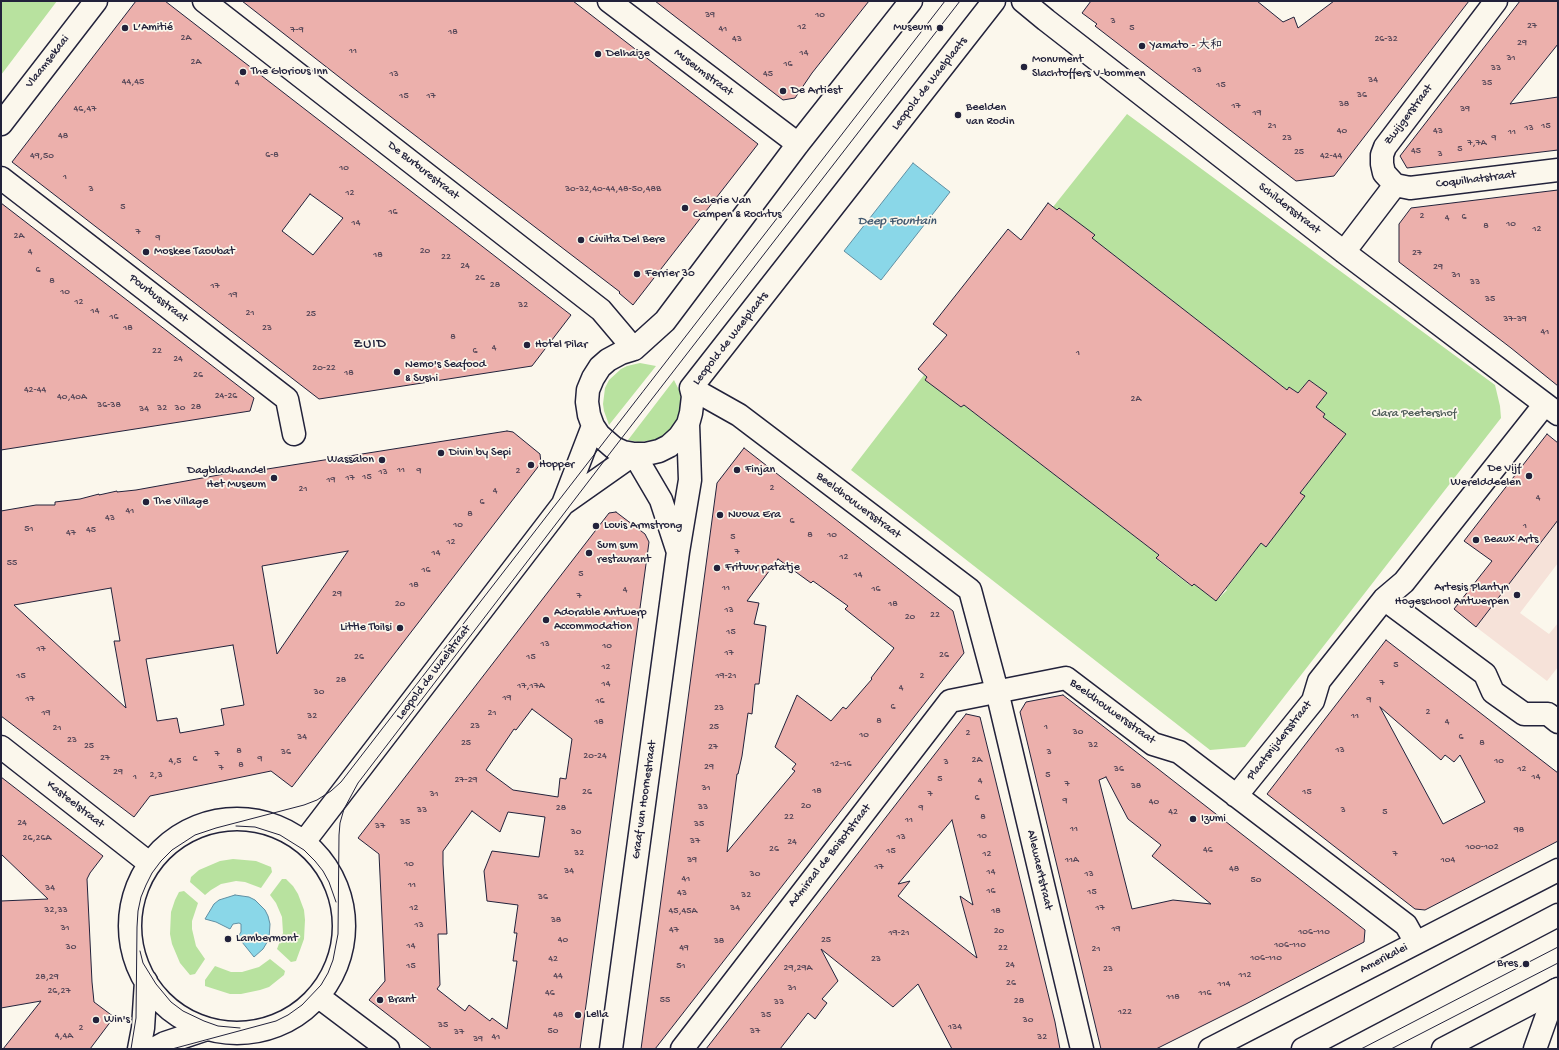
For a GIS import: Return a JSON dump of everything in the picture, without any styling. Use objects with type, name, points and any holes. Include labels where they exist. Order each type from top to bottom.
[{"type":"street","name":"Vlaamsekaai","points":[[1,124],[96,1]]},
{"type":"street","name":"De Burburestraat","points":[[204,1],[601,310],[634,349]]},
{"type":"street","name":"Museumstraat","points":[[609,1],[798,144]]},
{"type":"street","name":"Leopold de Waelplaats","points":[[911,1],[798,144],[665,321],[634,349],[620,353],[600,367],[588,390],[587,402],[589,415],[593,426],[599,435],[614,448],[623,452],[646,454],[659,451],[669,446],[679,437],[688,424],[692,408],[693,396],[691,388],[831,212],[994,1]]},
{"type":"street","name":"Schildersstraat","points":[[1023,1],[1344,252],[1552,409]]},
{"type":"street","name":"Zwijgerstraat","points":[[1395,185],[1384,173],[1382,160],[1385,147],[1496,1]]},
{"type":"street","name":"Coquilhatstraat","points":[[1395,185],[1410,188],[1558,170]]},
{"type":"street","name":"Pourbusstraat","points":[[1,178],[287,399],[294,434]]},
{"type":"street","points":[[1344,252],[1395,185]]},
{"type":"street","name":"Beeldhouwersstraat","points":[[691,388],[739,415],[970,590],[997,691],[1066,678],[1153,744],[1179,752],[1406,926],[1416,943]]},
{"type":"street","name":"Plaatsnijdersstraat","points":[[1236,796],[1313,701],[1320,681],[1384,599],[1404,582],[1552,409]]},
{"type":"street","name":"Graaf van Hoornestraat","points":[[611,1049],[678,552],[690,480],[688,424]]},
{"type":"street","name":"Leopold de Waelstraat","points":[[304,842],[563,504],[593,426]]},
{"type":"street","name":"Leopold de Waelstraat","points":[[563,504],[634,454]]},
{"type":"street","name":"Graaf van Hoornestraat","points":[[634,454],[661,500],[678,552]]},
{"type":"street","points":[[1384,599],[1485,674],[1493,692],[1524,714],[1548,714],[1558,722]]},
{"type":"street","name":"Admiraal de Boisotstraat","points":[[682,1049],[950,701],[997,691]]},
{"type":"street","name":"Allewaertstraat","points":[[997,691],[1082,1049]]},
{"type":"street","name":"Kasteelstraat","points":[[1,747],[149,863]]},
{"type":"street","points":[[239,819],[260,822],[276,826],[304,842],[322,860],[332,875],[340,895],[344,914],[344,936],[341,956],[333,976],[319,997],[287,1021],[266,1030],[246,1033],[222,1032],[207,1029],[194,1024],[166,1006],[154,994],[139,969],[133,951],[130,933],[135,894],[149,863],[169,843],[185,833],[200,826],[218,821],[239,819]]},
{"type":"street","name":"Amerikalei","points":[[1210,1049],[1558,870]]},
{"type":"street","points":[[1303,1049],[1558,915]]},
{"type":"street","points":[[139,1049],[143,1028],[146,981]]},
{"type":"street","points":[[1442,1049],[1557,990]]},
{"type":"street","points":[[1535,1049],[1557,990]]},
{"type":"street","points":[[319,997],[388,1049]]},
{"type":"street","points":[[154,1049],[165,1043],[207,1029]]},
{"type":"shaded area","name":"Artesis Plantyn Hogeschool Antwerpen","points":[[1558,520],[1558,563],[1520,613],[1549,634],[1558,623],[1558,667],[1547,681],[1476,627]]},
{"type":"green space","points":[[1,1],[57,1],[1,75]]},
{"type":"green space","name":"Clara Peetershof","points":[[1127,114],[1495,385],[1500,406],[1501,418],[1245,747],[1210,750],[851,470],[924,375],[927,377],[926,380],[961,407],[964,405],[1159,555],[1156,559],[1191,586],[1194,584],[1216,601],[1227,590],[1226,589],[1261,543],[1266,547],[1304,496],[1300,493],[1346,434],[1323,417],[1325,414],[1316,407],[1327,393],[1309,380],[1298,393],[1289,387],[1287,390],[1092,238],[1094,235],[1059,208],[1057,210],[1053,207]]},
{"type":"green space","points":[[640,363],[656,366],[609,425],[603,404],[605,388],[609,380],[621,369]]},
{"type":"green space","points":[[674,380],[682,399],[680,414],[675,424],[665,435],[655,440],[638,442],[628,440]]},
{"type":"green space","points":[[233,859],[256,861],[271,867],[272,872],[261,888],[245,882],[236,881],[221,884],[205,895],[190,882],[191,877],[199,870],[220,861]]},
{"type":"green space","points":[[282,879],[286,879],[293,886],[298,894],[304,910],[304,939],[296,961],[291,962],[277,949],[283,933],[282,917],[276,903],[270,895]]},
{"type":"green space","points":[[184,891],[198,903],[192,921],[192,929],[196,946],[205,959],[195,974],[190,975],[180,963],[172,944],[170,934],[171,912],[179,892]]},
{"type":"green space","points":[[270,959],[285,971],[284,975],[269,987],[241,994],[230,994],[205,986],[205,980],[215,966],[231,972],[242,972],[259,967]]},
{"type":"water","name":"Deep Fountain","points":[[913,163],[950,192],[881,280],[844,251]]},
{"type":"water","points":[[235,895],[249,897],[255,900],[265,910],[268,916],[270,924],[269,939],[263,949],[254,957],[238,937],[241,932],[241,924],[233,924],[230,929],[216,922],[205,919],[214,904],[219,900]]},
{"type":"building","points":[[136,1],[165,1],[571,315],[532,366],[319,399],[12,162]],"holes":[[[310,194],[343,218],[313,255],[282,231]]]},
{"type":"building","points":[[242,1],[573,1],[758,144],[633,305],[619,293],[620,292]]},
{"type":"building","points":[[655,1],[869,1],[812,73],[795,98],[783,100]]},
{"type":"building","points":[[1091,1],[1257,1],[1283,22],[1294,17],[1298,28],[1334,1],[1469,1],[1334,176],[1296,181],[1095,26],[1097,24],[1082,13]]},
{"type":"building","points":[[1520,1],[1558,1],[1558,44],[1510,104],[1558,97],[1558,150],[1407,168],[1400,156]]},
{"type":"building","points":[[1558,190],[1558,386],[1399,262],[1399,224],[1411,208]]},
{"type":"building","points":[[1,203],[254,398],[250,411],[1,450]]},
{"type":"building","points":[[1048,203],[1057,210],[1059,208],[1095,235],[1092,238],[1287,390],[1289,387],[1298,393],[1309,380],[1327,393],[1316,407],[1325,414],[1323,417],[1346,434],[1300,493],[1305,496],[1266,547],[1261,543],[1216,601],[1194,584],[1192,586],[1156,558],[1159,555],[964,405],[961,407],[925,380],[927,377],[918,369],[947,335],[933,324],[1008,229],[1021,240]]},
{"type":"building","points":[[507,431],[513,432],[540,454],[541,463],[292,787],[271,771],[150,796],[134,817],[1,716],[1,511],[36,505],[55,505],[55,502],[80,499],[99,494],[136,490],[241,471],[242,473]],"holes":[[[348,551],[277,654],[262,566]],[[111,588],[120,641],[114,641],[126,708],[14,605]],[[233,645],[244,705],[221,709],[224,725],[180,733],[177,718],[157,721],[146,659]]]},
{"type":"building","points":[[1547,434],[1558,443],[1558,520],[1476,627],[1454,609],[1492,561],[1464,541]]},
{"type":"building","points":[[744,448],[953,611],[964,653],[655,1049],[641,1049],[717,483]],"holes":[[[778,559],[811,583],[813,581],[848,606],[845,609],[894,648],[871,678],[872,679],[846,709],[843,707],[831,721],[797,695],[775,747],[796,764],[792,769],[795,771],[727,852],[737,774],[742,756],[748,713],[752,714],[755,684],[759,684],[766,626],[754,624],[759,603],[747,601]]]},
{"type":"building","points":[[616,512],[645,534],[649,542],[580,1049],[432,1049],[369,1000],[385,981],[379,854],[358,838],[609,513]],"holes":[[[532,709],[572,739],[566,779],[560,778],[558,797],[513,790],[486,770],[514,729],[516,730]],[[472,811],[500,832],[508,812],[545,817],[539,857],[492,851],[484,871],[487,901],[518,905],[514,933],[517,933],[513,961],[517,961],[507,1029],[492,1018],[490,1021],[469,1005],[465,1011],[437,989],[440,985],[438,934],[447,934],[443,851]]]},
{"type":"building","points":[[1386,640],[1558,773],[1558,841],[1425,910],[1415,909],[1267,794]],"holes":[[[1380,707],[1441,760],[1445,755],[1454,762],[1460,755],[1485,802],[1443,824]]]},
{"type":"building","points":[[1063,695],[1365,930],[1364,942],[1156,1049],[1101,1049],[1020,712],[1026,702]],"holes":[[[1106,777],[1128,819],[1161,845],[1152,856],[1211,904],[1173,900],[1132,909],[1099,780]]]},
{"type":"building","points":[[966,714],[980,717],[1055,1022],[1060,1049],[952,1049],[918,984],[893,1007],[821,949],[838,981],[822,999],[827,1003],[815,1019],[808,1013],[780,1049],[706,1049]],"holes":[[[952,820],[973,905],[960,896],[977,958],[898,896],[910,881],[898,884]]]},
{"type":"building","points":[[1,777],[103,856],[87,879],[92,982],[94,1002],[114,1017],[90,1049],[3,1049],[41,1001],[1,1008],[1,901],[48,899],[1,854]]},
{"type":"tram line","points":[[131,1049],[136,1018],[138,911],[141,897],[146,885],[152,873],[161,861],[172,850],[195,835],[304,805],[317,800],[341,782],[945,1]]},
{"type":"tram line","points":[[172,1049],[276,1021],[302,1005],[321,985],[333,960],[338,934],[340,823],[344,809],[358,783],[614,448],[960,1]]},
{"type":"tram line","points":[[236,826],[255,827],[280,835],[304,850],[323,871],[329,882],[336,902]]},
{"type":"tram line","points":[[1361,1049],[1558,947]]},
{"type":"tram line","points":[[140,951],[143,963],[156,984],[171,1002],[183,1011],[204,1021],[218,1026],[240,1028]]},
{"type":"tram line","points":[[1391,1049],[1558,963]]},
{"type":"place","name":"L’Amitié","points":[[125,28]]},
{"type":"place","name":"Museum","points":[[940,28]]},
{"type":"place","name":"Yamato - 大和","points":[[1142,46]]},
{"type":"place","name":"Delhaize","points":[[598,54]]},
{"type":"place","name":"Monument Slachtoffers V-bommen","points":[[1024,67]]},
{"type":"place","name":"The Glorious Inn","points":[[243,72]]},
{"type":"place","name":"De Artiest","points":[[783,91]]},
{"type":"place","name":"Beelden van Rodin","points":[[958,115]]},
{"type":"place","name":"Galerie Van Campen & Rochtus","points":[[685,208]]},
{"type":"place","name":"Civilta Del Bere","points":[[581,240]]},
{"type":"place","name":"Moskee Taoubat","points":[[146,252]]},
{"type":"place","name":"Ferrier 30","points":[[637,274]]},
{"type":"place","name":"Hotel Pilar","points":[[527,345]]},
{"type":"place","name":"Nemo's Seafood & Sushi","points":[[397,372]]},
{"type":"place","name":"Divin by Sepi","points":[[441,453]]},
{"type":"place","name":"Wassalon","points":[[382,460]]},
{"type":"place","name":"Hopper","points":[[531,465]]},
{"type":"place","name":"Finjan","points":[[737,470]]},
{"type":"place","name":"De Vijf Werelddeelen","points":[[1529,476]]},
{"type":"place","name":"Dagbladhandel Het Museum","points":[[274,478]]},
{"type":"place","name":"The Village","points":[[146,502]]},
{"type":"place","name":"Nuova Era","points":[[720,515]]},
{"type":"place","name":"Louis Armstrong","points":[[596,526]]},
{"type":"place","name":"Beaux Arts","points":[[1476,540]]},
{"type":"place","name":"Sum sum restaurant","points":[[589,553]]},
{"type":"place","name":"Frituur patatje","points":[[717,568]]},
{"type":"place","name":"Artesis Plantyn Hogeschool Antwerpen","points":[[1517,595]]},
{"type":"place","name":"Adorable Antwerp Accommodation","points":[[546,620]]},
{"type":"place","name":"Little Tbilsi","points":[[400,628]]},
{"type":"place","name":"Izumi","points":[[1193,819]]},
{"type":"place","name":"Lambermont","points":[[228,939]]},
{"type":"place","name":"Bres","points":[[1526,964]]},
{"type":"place","name":"Brant","points":[[380,1000]]},
{"type":"place","name":"Lella","points":[[578,1015]]},
{"type":"place","name":"Win's","points":[[96,1020]]},
{"type":"district","name":"ZUID","points":[[370,345]]}]
